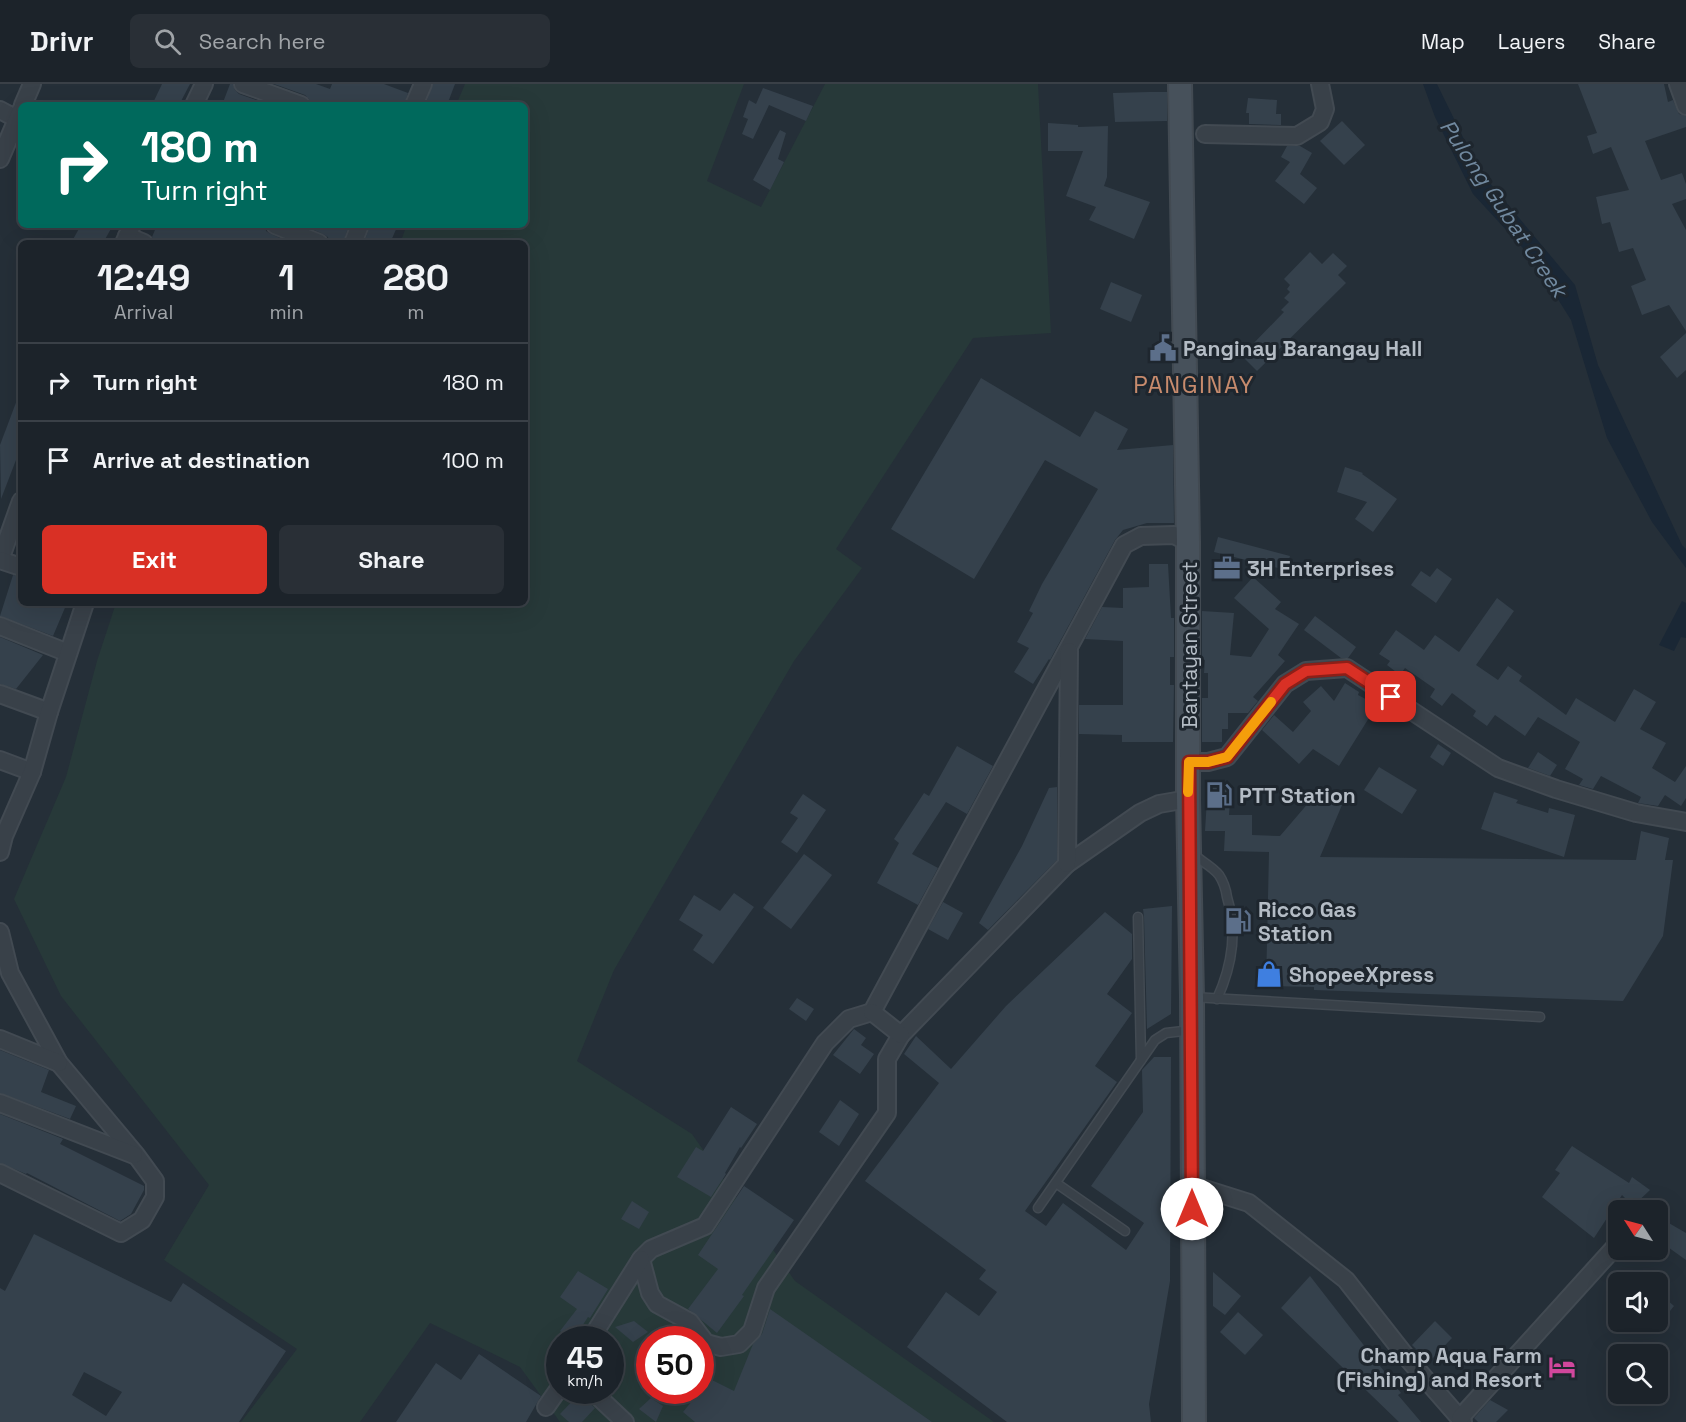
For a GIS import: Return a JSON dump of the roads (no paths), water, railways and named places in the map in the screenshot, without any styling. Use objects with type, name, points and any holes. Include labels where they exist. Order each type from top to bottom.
[{"type":"main road","name":"Bantayan Street","points":[[1180,84],[1185,134],[1194,1422]]},
{"type":"street","points":[[24,102],[32,84]]},
{"type":"street","points":[[195,102],[204,84]]},
{"type":"street","points":[[243,84],[293,102]]},
{"type":"street","points":[[1205,134],[1297,136],[1320,122],[1325,109],[1320,84]]},
{"type":"street","points":[[1678,84],[1686,106]]},
{"type":"street","points":[[415,102],[418,86]]},
{"type":"street","points":[[0,110],[18,111]]},
{"type":"street","points":[[0,159],[18,116]]},
{"type":"street","points":[[282,228],[312,240]]},
{"type":"street","points":[[18,510],[0,560],[18,566]]},
{"type":"street","points":[[600,1326],[642,1259],[651,1249],[705,1226],[825,1042],[849,1019],[872,1012],[1124,545],[1142,536],[1174,535],[1188,542]]},
{"type":"street","points":[[1,840],[32,772],[84,606]]},
{"type":"street","points":[[0,626],[68,653]]},
{"type":"street","points":[[1067,864],[1069,647]]},
{"type":"street","points":[[1189,762],[1208,762],[1227,757],[1285,684],[1306,671],[1347,668],[1498,768],[1556,789],[1626,810],[1686,822]]},
{"type":"street","points":[[0,694],[49,712]]},
{"type":"street","points":[[0,760],[32,772]]},
{"type":"street","points":[[642,1259],[650,1293],[657,1304],[690,1322],[706,1343],[721,1347],[739,1344],[752,1330],[766,1288],[887,1113],[887,1059],[901,1035],[1067,864],[1140,813],[1159,804],[1188,799]]},
{"type":"street","points":[[0,932],[5,971],[59,1063],[155,1181],[155,1197],[142,1221],[121,1233],[0,1173]]},
{"type":"street","points":[[872,1012],[901,1035]]},
{"type":"street","points":[[0,1039],[59,1063]]},
{"type":"street","points":[[0,1103],[136,1155]]},
{"type":"street","points":[[1192,1185],[1249,1203],[1346,1280],[1408,1359],[1462,1420],[1608,1255]]},
{"type":"street","points":[[606,1404],[625,1422]]},
{"type":"lane","points":[[1190,852],[1219,875],[1230,904],[1233,928],[1232,952],[1217,999]]},
{"type":"lane","points":[[1138,917],[1141,1061]]},
{"type":"lane","points":[[1192,997],[1540,1017]]},
{"type":"lane","points":[[1038,1208],[1155,1040],[1166,1034],[1192,1030]]},
{"type":"lane","points":[[1056,1183],[1125,1231]]},
{"type":"water","name":"Pulong Gubat Creek","points":[[1423,84],[1437,84],[1479,170],[1575,285],[1598,365],[1682,545],[1686,549],[1686,568],[1652,522],[1607,438],[1571,320],[1532,258],[1473,194],[1435,117]]},
{"type":"water","points":[[1682,601],[1686,603],[1686,638],[1681,637],[1674,651],[1659,645]]},
{"type":"place","name":"Panginay Barangay Hall","points":[[1163,348]]},
{"type":"place","name":"3H Enterprises","points":[[1227,568]]},
{"type":"place","name":"PTT Station","points":[[1219,795]]},
{"type":"place","name":"Ricco Gas Station","points":[[1238,921]]},
{"type":"place","name":"ShopeeXpress","points":[[1269,974]]},
{"type":"place","name":"Champ Aqua Farm (Fishing) and Resort","points":[[1562,1367]]},
{"type":"district","name":"PANGINAY","points":[[1194,384]]}]
